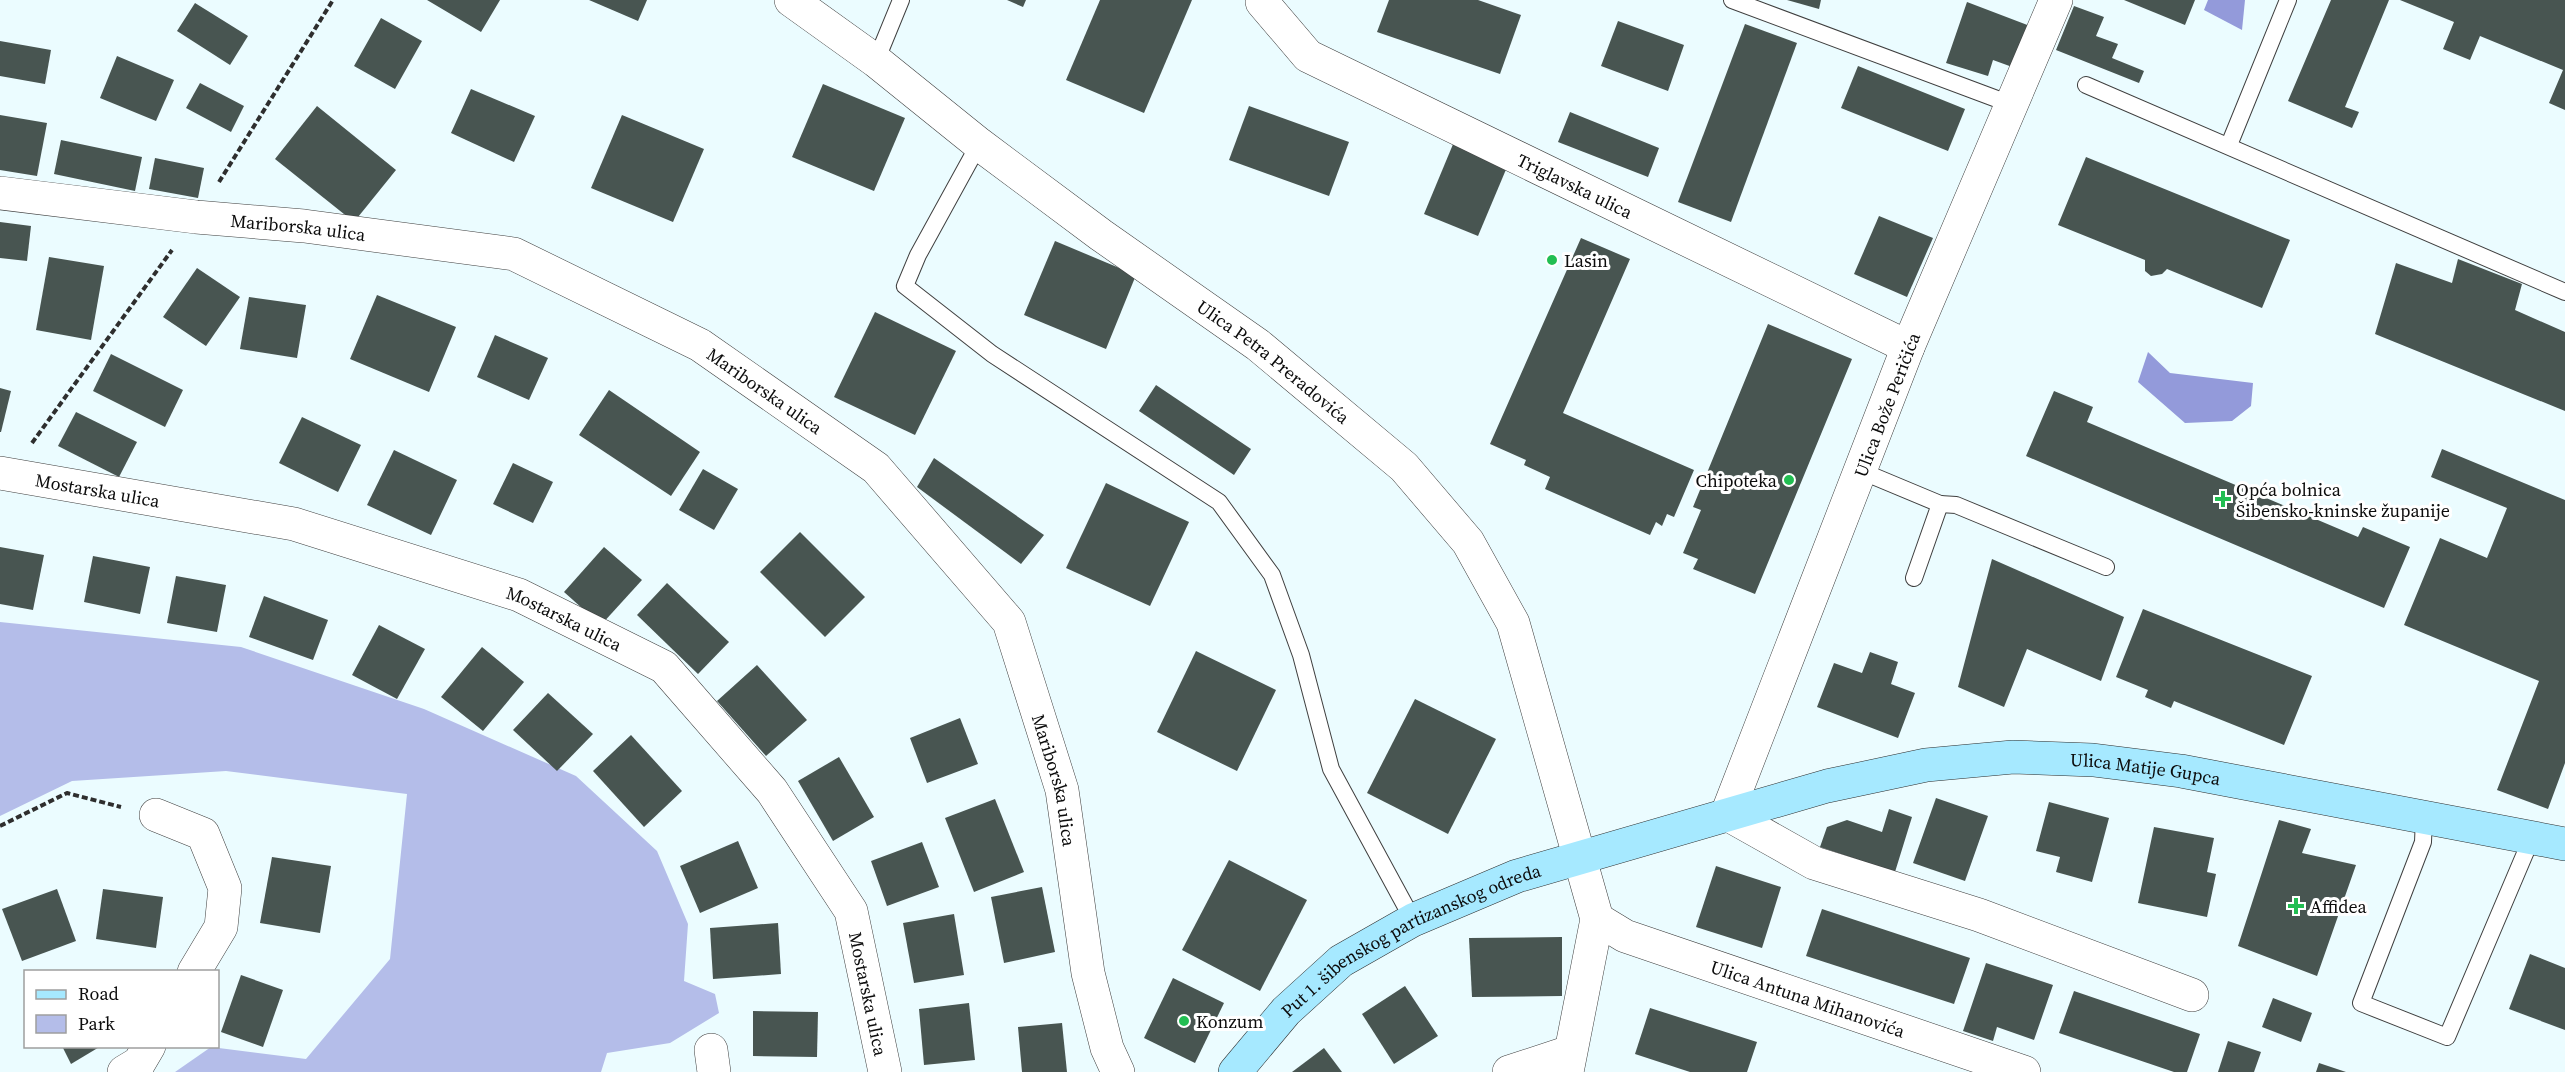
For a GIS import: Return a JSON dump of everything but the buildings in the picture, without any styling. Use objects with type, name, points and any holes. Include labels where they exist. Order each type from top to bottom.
[{"type":"street","name":"Ulica Petra Preradovića","points":[[791,0],[876,61],[979,144],[1101,235],[1258,345],[1404,467],[1468,542],[1513,624],[1597,919]]},
{"type":"street","name":"Triglavska ulica","points":[[1263,0],[1262,2],[1308,56],[1908,347]]},
{"type":"street","name":"Ulica Bože Peričića","points":[[1727,814],[1908,347],[2056,0]]},
{"type":"street","name":"Mariborska ulica","points":[[0,193],[196,217],[304,226],[514,254],[700,345],[876,468],[1010,622],[1062,790],[1088,973],[1107,1048],[1118,1072]]},
{"type":"street","name":"Mostarska ulica","points":[[0,473],[294,524],[519,595],[664,667],[772,791],[851,911],[885,1072]]},
{"type":"street","name":"Ulica Matije Gupca","points":[[1579,858],[1827,786],[1926,765],[2013,757],[2093,760],[2181,771],[2565,843]]},
{"type":"street","points":[[1727,814],[1814,862],[1979,915],[2192,995]]},
{"type":"street","points":[[156,815],[203,834],[225,888],[221,927],[195,970]]},
{"type":"street","name":"Put 1. šibenskog partizanskog odreda","points":[[1235,1072],[1286,1011],[1341,961],[1413,920],[1517,876],[1579,858]]},
{"type":"street","points":[[1509,1072],[1568,1062],[1597,919]]},
{"type":"street","name":"Ulica Antuna Mihanovića","points":[[1597,919],[1625,936],[2024,1072]]},
{"type":"street","points":[[124,1072],[139,1063],[148,1048]]},
{"type":"lane","points":[[876,61],[901,0]]},
{"type":"lane","points":[[1732,0],[2013,105]]},
{"type":"lane","points":[[2229,145],[2288,0]]},
{"type":"lane","points":[[2086,85],[2565,292]]},
{"type":"lane","points":[[979,144],[918,255],[905,286],[992,354],[1219,502],[1272,575],[1301,655],[1330,769],[1413,920]]},
{"type":"lane","points":[[1861,471],[1940,504],[1956,505],[2106,567]]},
{"type":"lane","points":[[1914,579],[1940,504]]},
{"type":"lane","points":[[2424,817],[2423,842],[2361,1003],[2447,1037],[2532,837]]},
{"type":"path","points":[[0,826],[67,793],[156,815]]},
{"type":"green space","points":[[0,622],[241,647],[424,709],[576,776],[657,851],[688,924],[684,981],[715,994],[719,1013],[670,1043],[607,1053],[601,1072],[175,1072],[210,1048],[306,1059],[390,959],[407,794],[226,771],[72,781],[0,816]]},
{"type":"shaded area","points":[[2208,0],[2245,0],[2242,30],[2204,10]]},
{"type":"shaded area","points":[[2148,352],[2170,373],[2253,383],[2251,406],[2232,421],[2185,423],[2138,382]]},
{"type":"place","name":"Lasin","points":[[1552,260]]},
{"type":"place","name":"Chipoteka","points":[[1789,480]]},
{"type":"place","name":"Opća bolnica Šibensko-kninske županije","points":[[2223,499]]},
{"type":"place","name":"Affidea","points":[[2296,906]]},
{"type":"place","name":"Konzum","points":[[1184,1021]]}]
